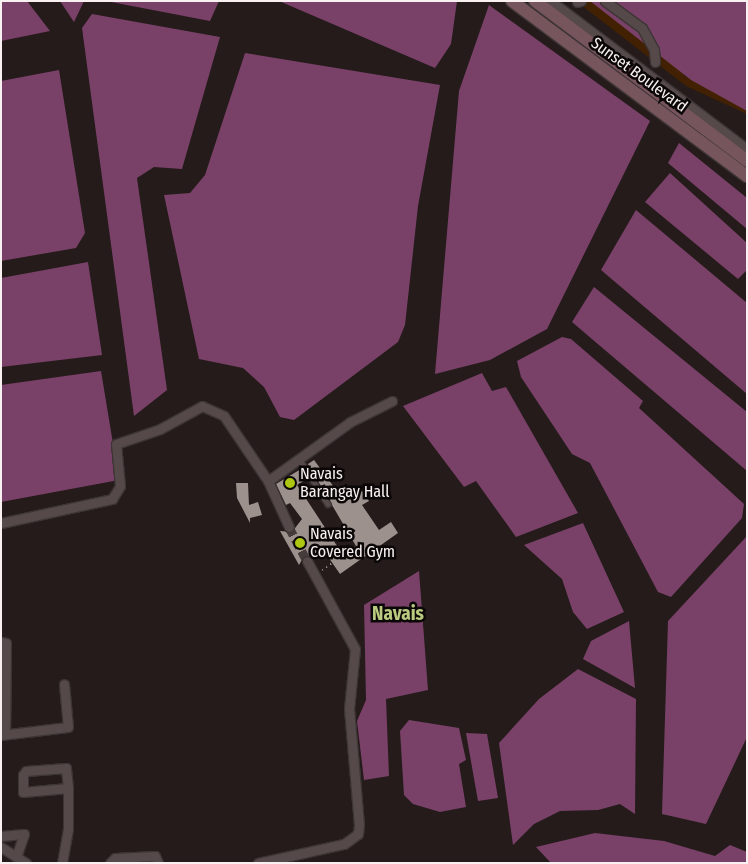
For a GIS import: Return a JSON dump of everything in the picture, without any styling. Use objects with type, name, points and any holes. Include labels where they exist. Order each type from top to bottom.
[{"type":"main road","name":"Sunset Boulevard","points":[[512,1],[747,176]]},
{"type":"main road","name":"Sunset Boulevard","points":[[535,1],[747,161]]},
{"type":"street","points":[[551,1],[747,149]]},
{"type":"street","points":[[605,1],[642,28],[654,50],[655,62]]},
{"type":"street","points":[[268,481],[300,460],[350,422],[392,402]]},
{"type":"street","points":[[1,523],[112,499],[120,486],[116,444],[160,429],[202,406],[224,416],[268,481],[289,527]]},
{"type":"street","points":[[258,863],[344,844],[358,834],[359,825],[349,709],[355,649],[307,561]]},
{"type":"street","points":[[1,642],[6,643],[3,735],[68,727],[64,684]]},
{"type":"street","points":[[62,863],[68,829],[68,788],[63,766],[26,771],[23,775],[23,792],[68,788]]},
{"type":"street","points":[[1,836],[24,834],[16,857]]},
{"type":"street","points":[[3,851],[26,863]]},
{"type":"street","points":[[110,863],[115,858],[155,856],[158,863]]},
{"type":"lane","points":[[300,460],[328,504]]},
{"type":"path","points":[[314,574],[332,563]]},
{"type":"shaded area","points":[[1,1],[27,1],[50,31],[1,41]]},
{"type":"shaded area","points":[[60,1],[84,1],[74,22]]},
{"type":"shaded area","points":[[106,1],[219,1],[210,21]]},
{"type":"shaded area","points":[[279,1],[457,1],[451,44],[435,68]]},
{"type":"shaded area","points":[[576,1],[606,1],[685,65],[684,76],[747,104],[747,114],[686,86]]},
{"type":"shaded area","points":[[590,1],[747,1],[747,111],[691,80]]},
{"type":"shaded area","points":[[489,5],[650,121],[547,329],[490,360],[435,374],[459,91]]},
{"type":"shaded area","points":[[92,14],[220,37],[182,169],[154,167],[137,178],[167,390],[134,416],[82,28]]},
{"type":"shaded area","points":[[245,53],[440,85],[418,206],[405,325],[398,342],[294,420],[280,417],[264,387],[243,368],[199,359],[164,195],[190,193],[205,175]]},
{"type":"shaded area","points":[[59,70],[85,233],[76,248],[1,261],[1,81]]},
{"type":"shaded area","points":[[679,143],[747,198],[747,229],[668,163]]},
{"type":"shaded area","points":[[670,173],[747,243],[747,270],[738,279],[645,202]]},
{"type":"shaded area","points":[[636,210],[747,303],[747,394],[601,270]]},
{"type":"shaded area","points":[[88,262],[102,355],[1,367],[1,278]]},
{"type":"shaded area","points":[[594,287],[747,412],[747,471],[572,322]]},
{"type":"shaded area","points":[[562,337],[571,339],[643,401],[639,408],[744,504],[742,518],[671,597],[658,592],[590,463],[572,454],[521,377],[517,361]]},
{"type":"shaded area","points":[[101,371],[119,480],[1,502],[1,385]]},
{"type":"shaded area","points":[[482,373],[492,391],[506,387],[578,513],[516,537],[476,481],[464,487],[403,406]]},
{"type":"shaded area","points":[[583,523],[624,612],[587,629],[573,612],[562,579],[524,545]]},
{"type":"shaded area","points":[[747,536],[747,737],[706,824],[662,814],[668,621]]},
{"type":"shaded area","points":[[419,571],[428,690],[386,699],[389,776],[364,780],[357,721],[366,700],[364,605]]},
{"type":"shaded area","points":[[629,621],[635,688],[583,659],[591,641]]},
{"type":"shaded area","points":[[578,669],[636,699],[635,814],[620,804],[598,810],[560,811],[534,824],[513,845],[499,743],[539,699]]},
{"type":"shaded area","points":[[409,720],[459,728],[466,760],[459,764],[466,807],[440,812],[413,804],[404,795],[400,731]]},
{"type":"shaded area","points":[[466,733],[487,734],[498,798],[478,801]]},
{"type":"shaded area","points":[[595,833],[664,841],[715,856],[730,845],[747,852],[747,863],[551,863],[536,847]]},
{"type":"building","points":[[314,460],[345,502],[362,491],[369,501],[362,505],[379,530],[391,522],[398,533],[340,574],[324,551],[312,558],[304,556],[299,565],[280,531],[292,532],[302,519],[290,503],[286,505],[276,484],[301,469],[307,479],[297,485],[343,555],[356,546],[308,464]]},
{"type":"building","points":[[236,483],[248,483],[249,505],[258,502],[262,515],[250,518],[250,523],[237,498]]},
{"type":"tunnel","points":[[289,527],[307,561]]},
{"type":"place","name":"Navais Barangay Hall","points":[[290,483]]},
{"type":"place","name":"Navais Covered Gym","points":[[300,543]]},
{"type":"district","name":"Navais","points":[[398,614]]}]
